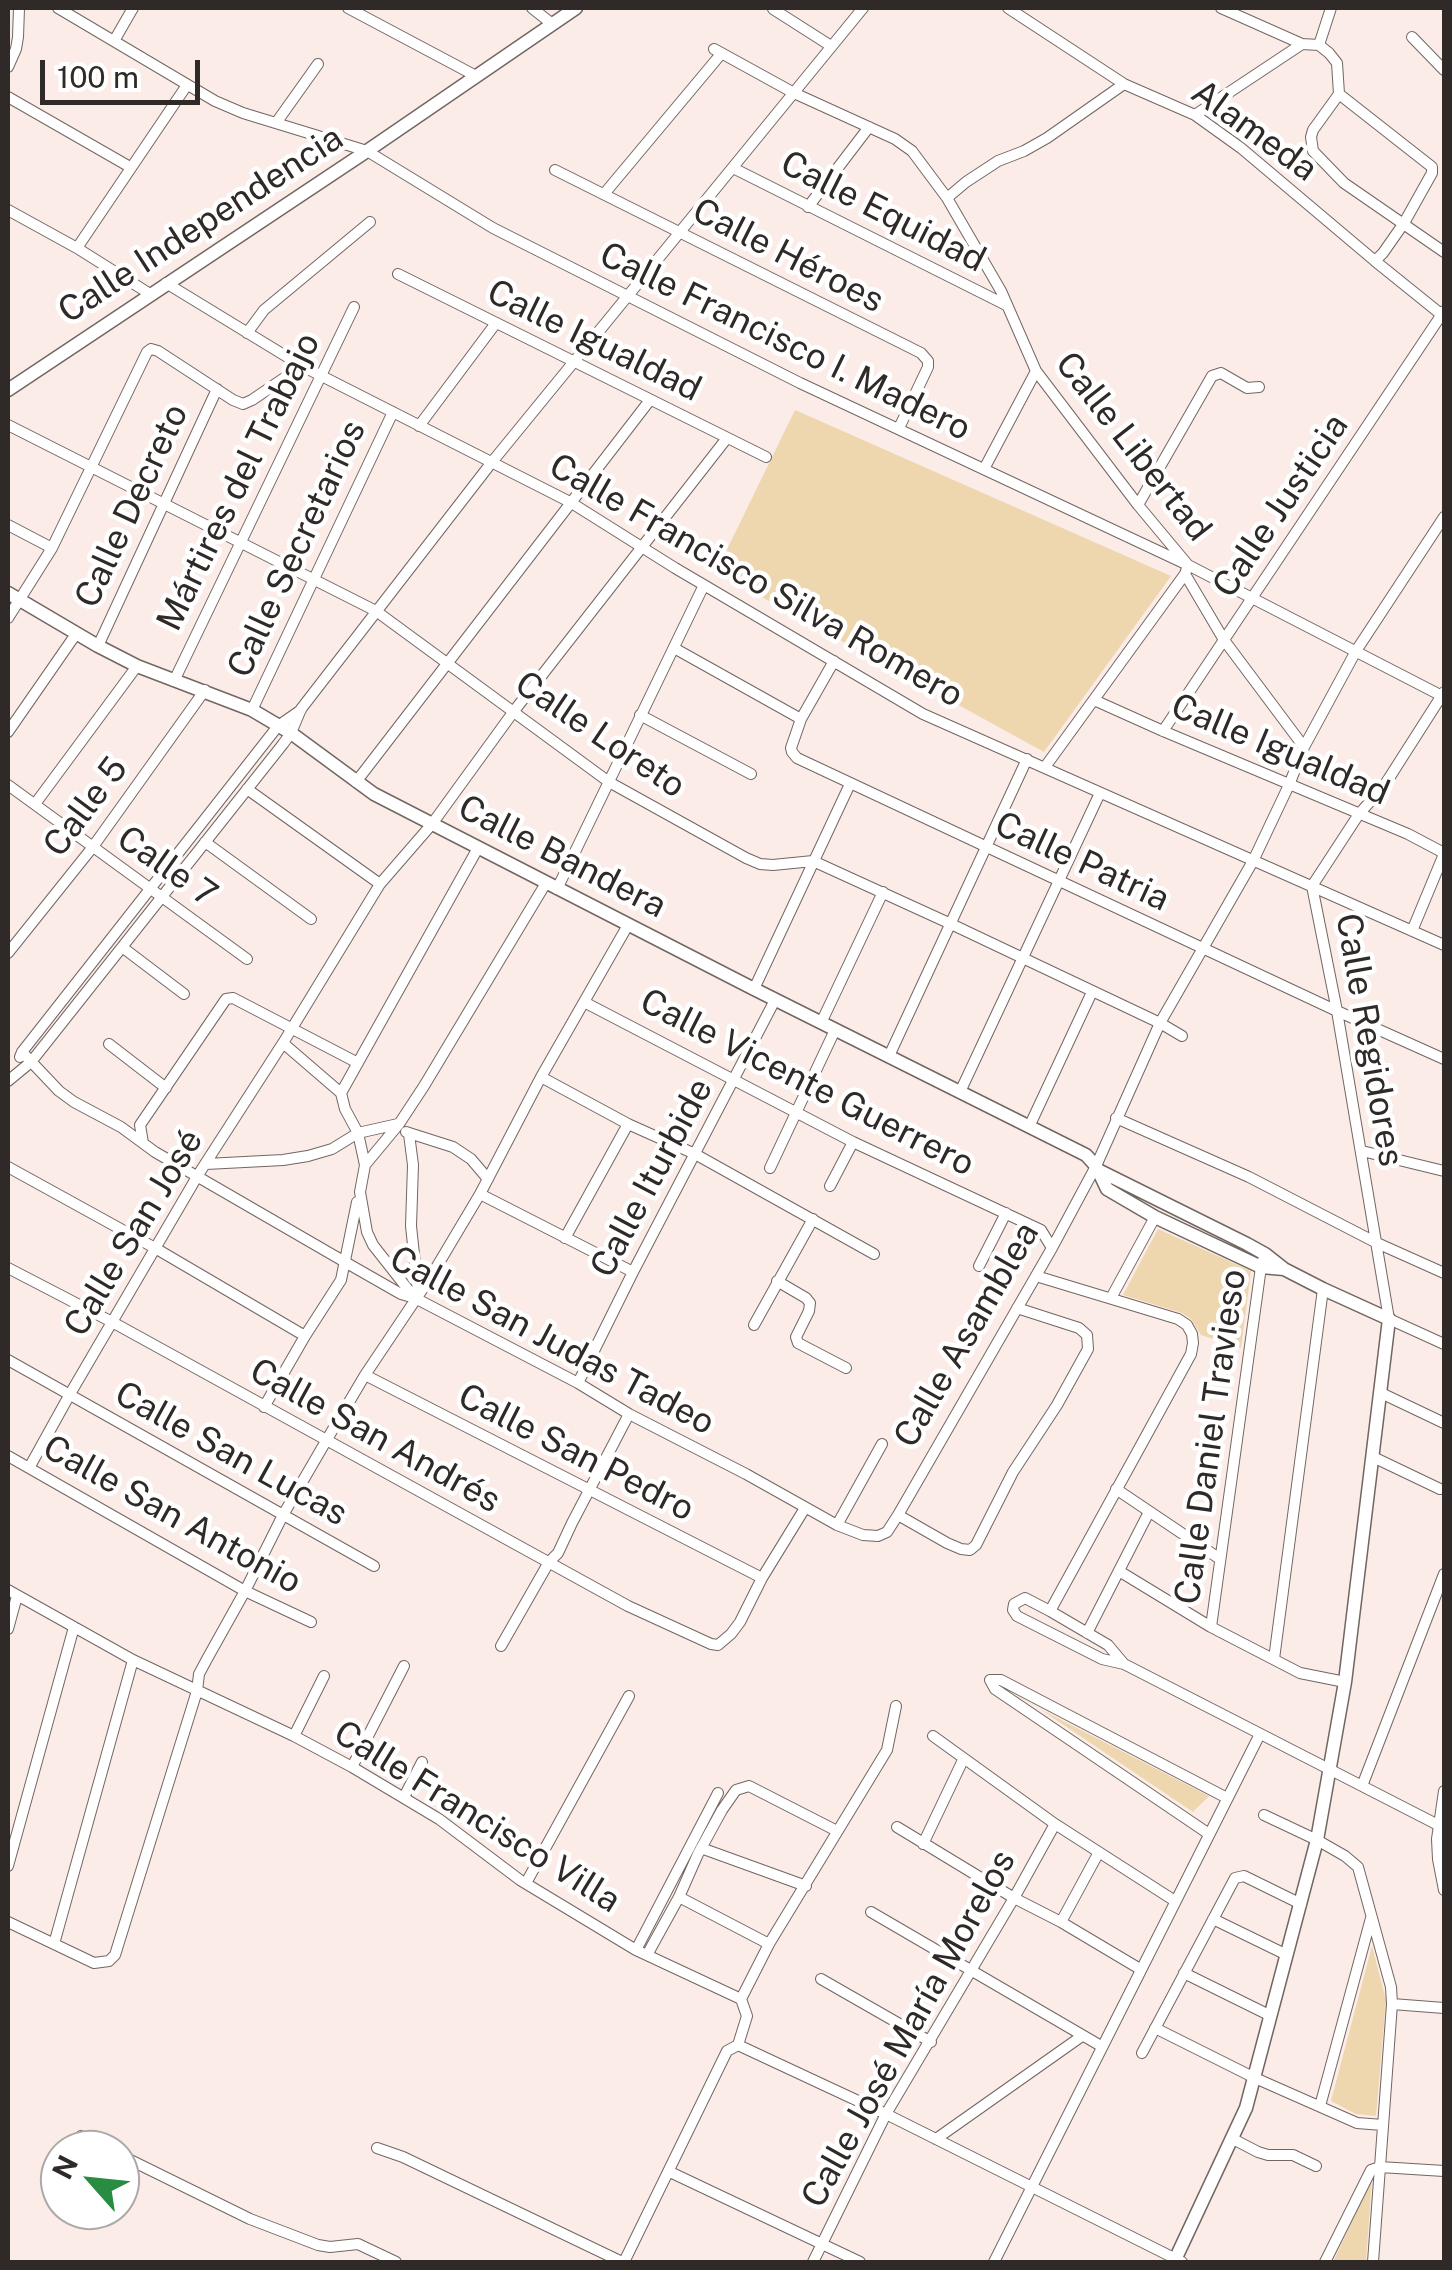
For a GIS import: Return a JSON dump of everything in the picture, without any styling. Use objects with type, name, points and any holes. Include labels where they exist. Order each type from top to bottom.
[{"type":"street","points":[[8,66],[16,49],[19,8]]},
{"type":"street","name":"Calle Francisco I. Madero","points":[[58,8],[215,101],[367,151],[493,228],[800,383],[1186,570]]},
{"type":"street","points":[[114,41],[133,8]]},
{"type":"street","points":[[348,8],[476,76]]},
{"type":"street","points":[[532,8],[551,24]]},
{"type":"street","name":"Calle Independencia","points":[[8,390],[576,8]]},
{"type":"street","points":[[11,1077],[22,1052],[150,888],[285,729],[492,462],[863,8]]},
{"type":"street","name":"Alameda","points":[[1008,8],[1124,84],[1195,115],[1444,313]]},
{"type":"street","points":[[1221,8],[1302,44],[1318,44],[1329,53],[1337,63],[1339,94],[1314,130],[1313,151],[1344,182],[1444,252]]},
{"type":"street","points":[[1318,44],[1331,8]]},
{"type":"street","points":[[773,9],[831,46]]},
{"type":"street","points":[[1412,37],[1444,70]]},
{"type":"street","points":[[1195,115],[1302,44]]},
{"type":"street","name":"Calle Libertad","points":[[604,194],[718,51],[794,93],[894,139],[912,150],[946,198],[1001,291],[1036,371],[1186,570],[1444,695]]},
{"type":"street","points":[[276,122],[318,64]]},
{"type":"street","points":[[946,198],[998,161],[1047,138],[1124,84]]},
{"type":"street","points":[[77,248],[187,85]]},
{"type":"street","points":[[1339,94],[1432,167],[1404,223],[1375,261]]},
{"type":"street","points":[[8,97],[130,167]]},
{"type":"street","points":[[808,206],[869,127]]},
{"type":"street","name":"Calle Equidad","points":[[734,168],[1008,306]]},
{"type":"street","name":"Calle Héroes","points":[[556,170],[925,357],[927,372],[899,428]]},
{"type":"street","points":[[8,210],[150,294]]},
{"type":"street","points":[[247,332],[264,310],[370,222]]},
{"type":"street","name":"Calle Igualdad","points":[[398,274],[766,457]]},
{"type":"street","name":"Calle Francisco Silva Romero","points":[[166,284],[320,376],[570,502],[923,714],[1444,945]]},
{"type":"street","name":"Mártires del Trabajo","points":[[174,681],[354,307]]},
{"type":"street","name":"Calle Justicia","points":[[1163,731],[1444,313]]},
{"type":"street","points":[[419,426],[496,323]]},
{"type":"street","points":[[8,618],[14,596],[52,548],[144,357],[151,350],[243,404],[302,366]]},
{"type":"street","points":[[984,469],[1036,371]]},
{"type":"street","points":[[1138,505],[1212,376],[1221,373],[1243,386],[1259,386]]},
{"type":"street","name":"Calle Decreto","points":[[98,646],[217,389]]},
{"type":"street","points":[[356,782],[650,400]]},
{"type":"street","name":"Calle Secretarios","points":[[252,710],[393,412]]},
{"type":"street","name":"Calle Loreto","points":[[8,425],[376,611],[609,782],[760,864],[814,861],[1182,1036]]},
{"type":"street","name":"Calle San José","points":[[29,1468],[198,1176],[380,884],[432,824],[514,711],[727,438]]},
{"type":"street","name":"Calle Asamblea","points":[[887,1532],[1097,1168],[1160,1023],[1253,861],[1304,747],[1356,651],[1441,532],[1444,517]]},
{"type":"street","points":[[8,524],[52,548]]},
{"type":"street","points":[[1045,767],[1186,570],[1224,640],[1304,747]]},
{"type":"street","points":[[365,1165],[399,1124],[552,886],[609,782],[704,585]]},
{"type":"street","name":"Calle Bandera","points":[[14,596],[137,666],[252,710],[285,729],[356,782],[432,824],[1086,1155],[1097,1168]]},
{"type":"street","points":[[8,732],[76,634]]},
{"type":"street","points":[[674,648],[801,719],[834,661]]},
{"type":"street","points":[[35,804],[137,666]]},
{"type":"street","name":"Calle 5","points":[[8,953],[92,848],[205,690]]},
{"type":"street","name":"Calle Regidores","points":[[1389,1319],[1312,886],[1444,695]]},
{"type":"street","name":"Calle Igualdad","points":[[1094,700],[1408,834],[1444,854]]},
{"type":"street","points":[[640,715],[751,774]]},
{"type":"street","name":"Calle Patria","points":[[801,719],[792,744],[794,755],[1444,1059]]},
{"type":"street","points":[[11,1077],[31,1062],[122,948],[247,789],[285,729]]},
{"type":"street","points":[[889,1056],[1027,759]]},
{"type":"street","points":[[754,989],[850,784]]},
{"type":"street","name":"Calle 7","points":[[8,786],[246,958]]},
{"type":"street","points":[[247,789],[380,884]]},
{"type":"street","points":[[960,1092],[1100,793]]},
{"type":"street","points":[[205,842],[311,919]]},
{"type":"street","points":[[341,1093],[478,848]]},
{"type":"street","points":[[1412,931],[1444,854]]},
{"type":"street","points":[[821,1022],[883,892]]},
{"type":"street","points":[[8,1922],[94,1963],[109,1961],[115,1955],[199,1674],[283,1515],[480,1194],[541,1077],[628,926]]},
{"type":"street","points":[[122,948],[184,994]]},
{"type":"street","points":[[1029,1127],[1092,992]]},
{"type":"street","points":[[144,1144],[140,1126],[226,998],[234,998],[292,1028],[356,1066]]},
{"type":"street","name":"Calle Iturbide","points":[[578,1383],[775,1000]]},
{"type":"street","name":"Calle Vicente Guerrero","points":[[584,1002],[854,1142],[1041,1230],[1052,1248]]},
{"type":"street","points":[[770,1168],[835,1030]]},
{"type":"street","points":[[264,1407],[341,1280],[365,1165],[358,1133],[341,1093],[283,1043]]},
{"type":"street","points":[[109,1044],[166,1088]]},
{"type":"street","name":"Calle San Judas Tadeo","points":[[22,1052],[74,1102],[402,1294],[416,1295],[837,1525],[863,1535],[887,1532]]},
{"type":"street","points":[[541,1077],[628,1124],[695,1154],[874,1254]]},
{"type":"street","points":[[1116,1118],[1444,1273]]},
{"type":"street","points":[[206,1164],[308,1156],[332,1149],[358,1133],[399,1124]]},
{"type":"street","points":[[399,1124],[409,1134],[452,1147],[488,1179]]},
{"type":"street","points":[[566,1238],[628,1124]]},
{"type":"street","points":[[121,1127],[140,1126]]},
{"type":"street","points":[[409,1134],[416,1295]]},
{"type":"street","points":[[830,1186],[854,1142]]},
{"type":"street","points":[[1362,1151],[1444,1172]]},
{"type":"street","points":[[8,1167],[304,1336]]},
{"type":"street","points":[[1097,1168],[1107,1189],[1155,1217],[1284,1269],[1444,1344]]},
{"type":"street","points":[[1097,1168],[1263,1260]]},
{"type":"street","points":[[360,1192],[367,1232],[374,1245],[416,1295]]},
{"type":"street","points":[[480,1194],[633,1272]]},
{"type":"street","points":[[979,1266],[1006,1212]]},
{"type":"street","points":[[1111,1298],[1155,1217]]},
{"type":"street","points":[[754,1325],[812,1219]]},
{"type":"street","name":"Calle Daniel Travieso","points":[[1211,1627],[1263,1260]]},
{"type":"street","name":"Calle San Andrés","points":[[8,1268],[114,1322],[628,1606],[711,1644],[718,1644],[731,1634],[762,1578]]},
{"type":"street","points":[[1036,1276],[1178,1319],[1186,1325],[1194,1343],[1050,1611]]},
{"type":"street","points":[[777,1281],[810,1303],[810,1311],[796,1336],[798,1343],[846,1368]]},
{"type":"street","points":[[1274,1659],[1323,1289]]},
{"type":"street","points":[[898,1515],[947,1543],[970,1550],[1057,1405],[1088,1349],[1086,1335],[1079,1328],[1017,1308]]},
{"type":"street","points":[[738,2045],[886,2114],[1177,2261],[1233,2139],[1254,2078],[1316,1840],[1345,1682],[1389,1319]]},
{"type":"street","name":"Calle San Lucas","points":[[8,1360],[374,1566]]},
{"type":"street","name":"Calle San Pedro","points":[[366,1375],[762,1578]]},
{"type":"street","points":[[1380,1393],[1444,1422]]},
{"type":"street","points":[[501,1646],[558,1553],[630,1414]]},
{"type":"street","points":[[837,1525],[882,1444]]},
{"type":"street","name":"Calle San Antonio","points":[[8,1456],[245,1591],[311,1622]]},
{"type":"street","points":[[1372,1457],[1440,1488]]},
{"type":"street","points":[[1116,1489],[1220,1559]]},
{"type":"street","points":[[762,1578],[805,1508]]},
{"type":"street","points":[[1087,1632],[1148,1512]]},
{"type":"street","points":[[1119,1571],[1211,1627],[1307,1676],[1345,1682]]},
{"type":"street","points":[[1362,1786],[1444,1574]]},
{"type":"street","points":[[8,1629],[12,1593]]},
{"type":"street","name":"Calle Francisco Villa","points":[[12,1593],[133,1660],[352,1767],[404,1797],[526,1883],[642,1952],[741,1999]]},
{"type":"street","points":[[1124,1664],[1108,1645],[1050,1611],[1025,1598],[1014,1604],[1017,1616],[1102,1659],[1124,1664],[1441,1826]]},
{"type":"street","points":[[8,1866],[74,1627]]},
{"type":"street","points":[[54,1944],[133,1660]]},
{"type":"street","points":[[352,1767],[404,1666]]},
{"type":"street","points":[[294,1736],[324,1676]]},
{"type":"street","points":[[1209,1834],[995,1689],[990,1680],[1000,1680],[1228,1798]]},
{"type":"street","points":[[526,1883],[629,1696]]},
{"type":"street","points":[[378,2148],[623,2262],[727,2052],[738,2045],[746,2016],[741,1999],[887,1750],[896,1706]]},
{"type":"street","points":[[994,2262],[1260,1734]]},
{"type":"street","points":[[933,1736],[1055,1824],[1175,1901]]},
{"type":"street","points":[[923,1844],[963,1760]]},
{"type":"street","points":[[404,1797],[422,1762]]},
{"type":"street","points":[[642,1952],[679,1897],[722,1810],[742,1786],[757,1789],[837,1831]]},
{"type":"street","points":[[1444,1791],[1438,1859],[1444,1890]]},
{"type":"street","points":[[642,1952],[674,1874],[718,1793]]},
{"type":"street","points":[[1264,1815],[1345,1856],[1358,1867],[1392,1988],[1372,2262]]},
{"type":"street","name":"Calle José María Morelos","points":[[813,2262],[886,2114],[1055,1824]]},
{"type":"street","points":[[897,1827],[1140,1970]]},
{"type":"street","points":[[701,1848],[806,1886]]},
{"type":"street","points":[[1061,1922],[1099,1852]]},
{"type":"street","points":[[1142,2052],[1232,1882],[1244,1876],[1301,1904]]},
{"type":"street","points":[[679,1897],[770,1944]]},
{"type":"street","points":[[871,1912],[1102,2046]]},
{"type":"street","points":[[1320,2106],[1372,1915]]},
{"type":"street","points":[[1213,1919],[1286,1955]]},
{"type":"street","points":[[1184,1973],[1270,2016]]},
{"type":"street","points":[[821,1979],[930,2042]]},
{"type":"street","points":[[1392,2004],[1444,2008]]},
{"type":"street","points":[[1156,2028],[1254,2078],[1363,2125],[1383,2125]]},
{"type":"street","points":[[936,2139],[1082,2036]]},
{"type":"street","points":[[1233,2139],[1258,2152],[1293,2155],[1316,2166]]},
{"type":"street","points":[[140,2165],[300,2238],[330,2247],[358,2244],[396,2262]]},
{"type":"street","points":[[1325,2262],[1371,2170],[1380,2167],[1444,2172]]},
{"type":"street","points":[[670,2172],[860,2262]]},
{"type":"shaded area","points":[[795,410],[1171,576],[1044,752],[716,572]]},
{"type":"shaded area","points":[[1158,1229],[1251,1271],[1241,1348],[1201,1335],[1182,1313],[1123,1295]]},
{"type":"shaded area","points":[[1040,1709],[1209,1796],[1193,1812]]},
{"type":"shaded area","points":[[1372,1946],[1386,2000],[1376,2116],[1356,2114],[1331,2101]]},
{"type":"shaded area","points":[[1372,2178],[1366,2262],[1333,2262]]}]
